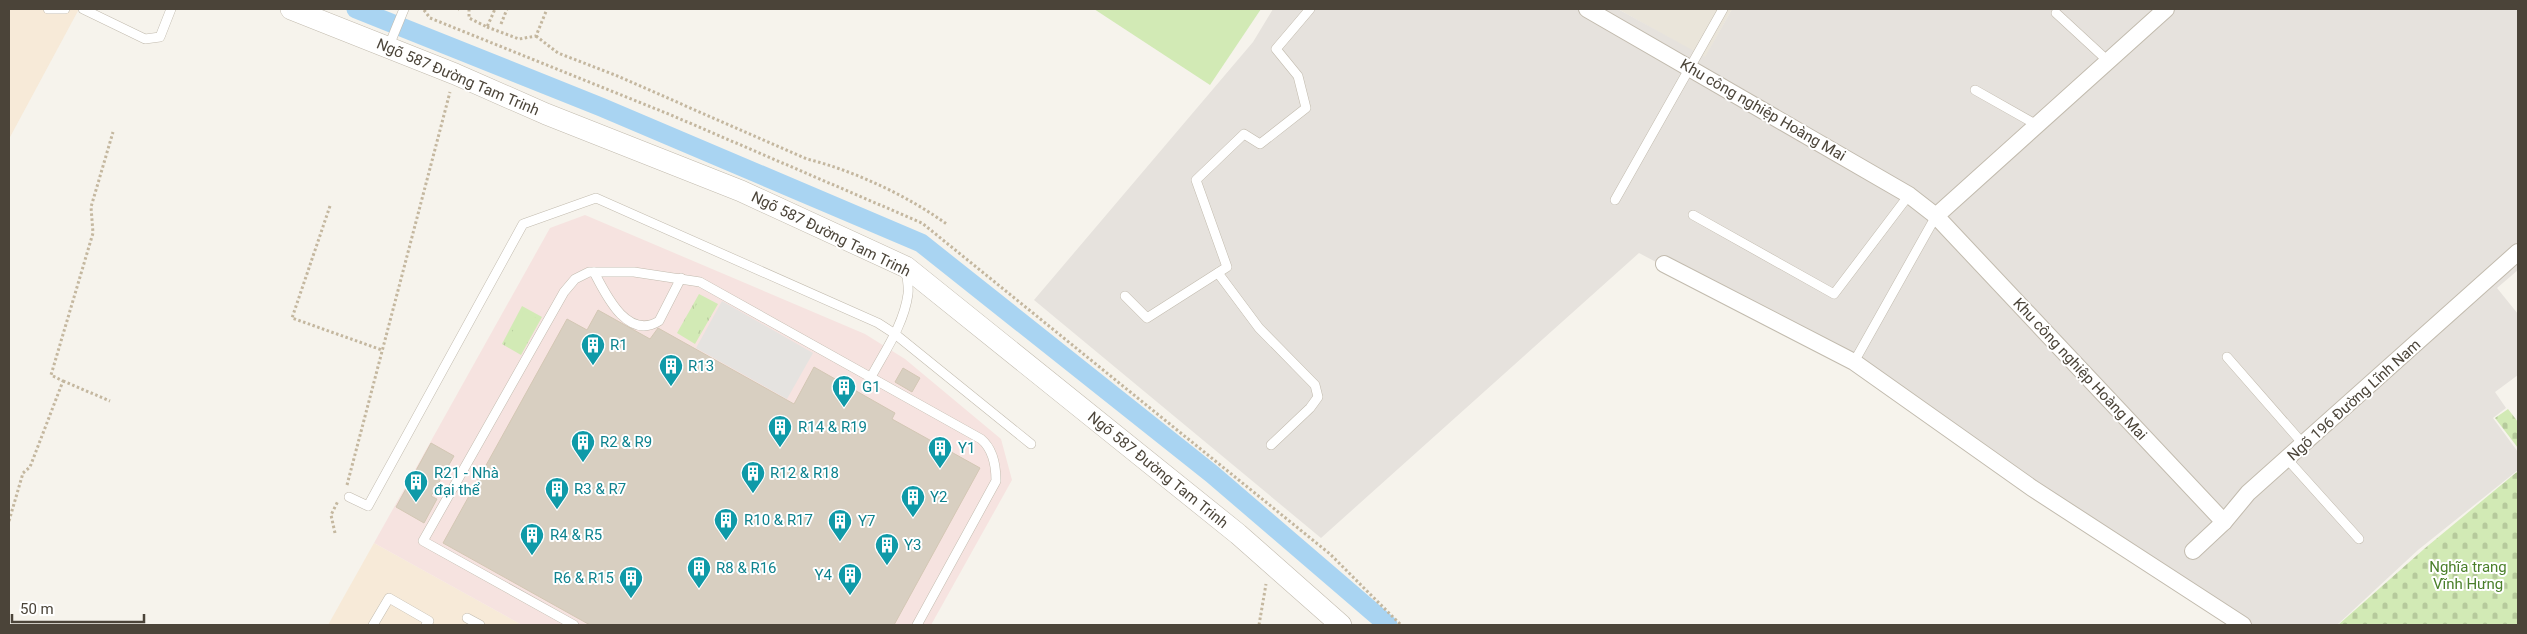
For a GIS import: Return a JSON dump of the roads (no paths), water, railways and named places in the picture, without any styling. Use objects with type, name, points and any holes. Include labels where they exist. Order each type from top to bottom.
[{"type":"street","name":"Ngõ 587 Đường Tam Trinh","points":[[291,9],[389,45],[546,114],[741,191],[906,268],[1270,561],[1341,625]]},
{"type":"street","name":"Khu công nghiệp Hoàng Mai","points":[[1587,9],[1909,195],[1936,216],[2224,522]]},
{"type":"street","points":[[1936,216],[2166,9]]},
{"type":"street","name":"Ngõ 196 Đường Lĩnh Nam","points":[[2193,551],[2224,522],[2248,493],[2517,258]]},
{"type":"street","points":[[1664,264],[1854,362],[2032,488],[2243,625]]},
{"type":"lane","points":[[48,9],[65,9]]},
{"type":"lane","points":[[83,9],[145,39],[160,37],[171,9]]},
{"type":"lane","points":[[389,45],[404,9]]},
{"type":"lane","points":[[1125,296],[1147,318],[1227,267],[1196,180],[1244,134],[1260,144],[1306,108],[1298,76],[1276,49],[1310,9]]},
{"type":"lane","points":[[1615,200],[1723,9]]},
{"type":"lane","points":[[2056,13],[2108,61]]},
{"type":"lane","points":[[1975,90],[2037,125]]},
{"type":"lane","points":[[1693,215],[1834,294],[1909,195]]},
{"type":"lane","points":[[347,494],[368,506],[522,224],[596,198],[878,323],[895,334],[1032,444]]},
{"type":"lane","points":[[1854,362],[1936,216]]},
{"type":"lane","points":[[871,377],[895,334],[908,293],[906,268]]},
{"type":"lane","points":[[594,272],[619,313],[633,322],[644,324],[654,324],[659,321],[681,278]]},
{"type":"lane","points":[[574,625],[560,622],[424,541],[564,292],[580,275],[594,272],[634,272],[700,282],[981,439],[989,446],[994,458],[996,481],[917,625]]},
{"type":"lane","points":[[1218,273],[1259,328],[1315,385],[1318,397],[1310,408],[1271,445]]},
{"type":"lane","points":[[2227,357],[2304,445]]},
{"type":"lane","points":[[2287,459],[2359,539]]},
{"type":"lane","points":[[372,625],[389,598],[429,621],[426,625]]},
{"type":"lane","points":[[467,618],[480,625]]},
{"type":"waterway","points":[[356,9],[601,107],[921,243],[1212,474],[1388,625]]},
{"type":"place","name":"R1","points":[[593,366]]},
{"type":"place","name":"R13","points":[[671,387]]},
{"type":"place","name":"G1","points":[[844,408]]},
{"type":"place","name":"R14 & R19","points":[[780,448]]},
{"type":"place","name":"R2 & R9","points":[[583,463]]},
{"type":"place","name":"Y1","points":[[940,469]]},
{"type":"place","name":"R12 & R18","points":[[753,494]]},
{"type":"place","name":"R21 - Nhà đại thể","points":[[416,503]]},
{"type":"place","name":"R3 & R7","points":[[557,510]]},
{"type":"place","name":"Y2","points":[[913,518]]},
{"type":"place","name":"R10 & R17","points":[[726,541]]},
{"type":"place","name":"Y7","points":[[840,542]]},
{"type":"place","name":"R4 & R5","points":[[532,556]]},
{"type":"place","name":"Y3","points":[[887,566]]},
{"type":"place","name":"R8 & R16","points":[[699,589]]},
{"type":"place","name":"Y4","points":[[850,596]]},
{"type":"place","name":"R6 & R15","points":[[631,599]]},
{"type":"park label","name":"Nghĩa trang Vĩnh Hưng","points":[[2468,576]]}]
